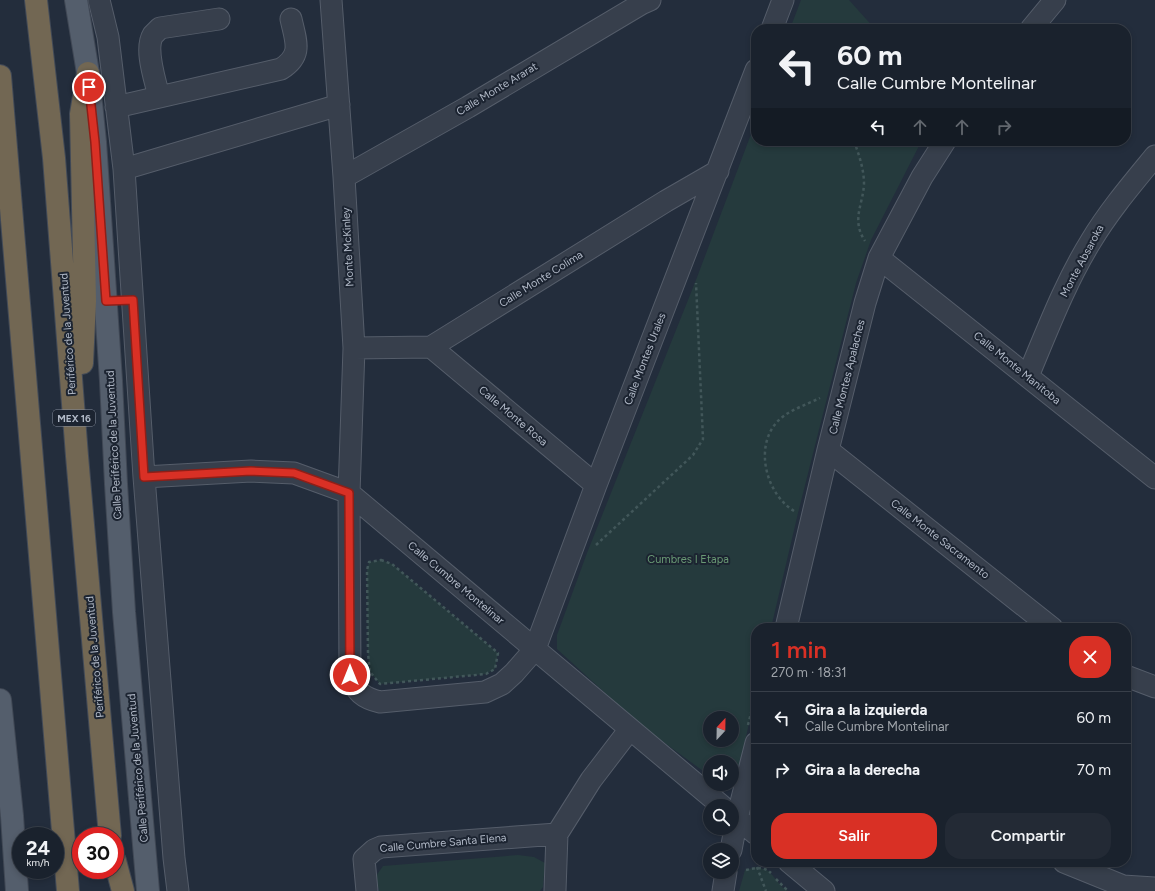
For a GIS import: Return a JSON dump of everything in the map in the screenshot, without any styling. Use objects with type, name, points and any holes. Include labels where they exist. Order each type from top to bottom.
[{"type":"highway","name":"Periférico de la Juventud","points":[[36,0],[54,158],[77,456],[109,827]]},
{"type":"highway","points":[[77,456],[85,301],[81,114],[88,73]]},
{"type":"highway","points":[[0,76],[68,891]]},
{"type":"highway","points":[[113,879],[114,891]]},
{"type":"highway","points":[[120,879],[123,891]]},
{"type":"main road","name":"Calle Periférico de la Juventud","points":[[76,0],[88,73],[95,142],[124,612],[148,891]]},
{"type":"main road","points":[[0,700],[12,816],[17,891]]},
{"type":"street","points":[[99,0],[108,37],[124,169],[144,477],[174,858],[178,891]]},
{"type":"street","name":"Monte McKinley","points":[[331,0],[344,177],[354,348],[349,493],[350,675],[354,686],[361,694],[370,700],[380,702],[485,692],[502,684],[535,649]]},
{"type":"street","name":"Calle Monte Ararat","points":[[344,177],[468,107],[650,0]]},
{"type":"street","points":[[774,24],[783,0]]},
{"type":"street","points":[[1035,24],[1055,0]]},
{"type":"street","points":[[159,97],[150,47],[153,36],[160,28],[219,19]]},
{"type":"street","points":[[116,107],[281,69],[290,63],[296,55],[296,42],[291,19]]},
{"type":"street","name":"Calle Montes Urales","points":[[535,649],[596,485],[751,83]]},
{"type":"street","points":[[124,169],[339,106]]},
{"type":"street","name":"Calle Montes Apalaches","points":[[787,623],[828,450],[865,303],[874,252],[942,146]]},
{"type":"street","name":"Monte Absaroka","points":[[1028,376],[1070,278],[1090,242],[1113,206],[1155,156]]},
{"type":"street","name":"Calle Monte Colima","points":[[431,347],[666,201],[718,171]]},
{"type":"street","name":"Calle Monte Manitoba","points":[[874,252],[1155,478]]},
{"type":"street","points":[[106,301],[133,300]]},
{"type":"street","points":[[354,348],[431,347]]},
{"type":"street","name":"Calle Monte Rosa","points":[[431,347],[596,485]]},
{"type":"street","name":"Calle Monte Sacramento","points":[[828,450],[1046,623]]},
{"type":"street","name":"Calle Cumbre Montelinar","points":[[144,477],[251,471],[294,473],[349,493],[713,799]]},
{"type":"street","points":[[1131,678],[1155,687]]},
{"type":"street","points":[[555,891],[557,834],[591,780],[630,729]]},
{"type":"street","points":[[735,799],[751,756]]},
{"type":"street","name":"Calle Cumbre Montelinar","points":[[739,820],[751,830]]},
{"type":"street","name":"Calle Cumbre Santa Elena","points":[[368,891],[364,859],[374,850],[381,847],[557,834]]},
{"type":"street","points":[[795,867],[824,891]]},
{"type":"street","points":[[1075,867],[1123,888],[1155,888]]},
{"type":"street","points":[[723,891],[731,879]]},
{"type":"path","points":[[856,146],[862,163],[864,184],[858,216],[859,232],[874,252]]},
{"type":"path","points":[[593,548],[693,455],[703,439],[696,280]]},
{"type":"path","points":[[381,560],[392,564],[498,653],[495,669],[486,674],[380,684],[370,672],[368,654],[367,570],[368,562],[381,560]]},
{"type":"path","points":[[757,867],[766,891]]},
{"type":"path","points":[[739,870],[757,867],[770,871],[782,887],[788,891]]},
{"type":"green space","points":[[801,0],[849,0],[871,24],[792,24]]},
{"type":"green space","name":"Cumbres I Etapa","points":[[751,134],[751,146],[919,146],[871,240],[856,283],[798,513],[772,623],[751,623],[751,715],[739,765],[739,755],[703,755],[703,771],[640,725],[557,649],[557,635],[587,553],[696,280]]},
{"type":"green space","points":[[381,560],[392,564],[498,653],[495,669],[486,674],[380,684],[370,672],[368,654],[367,570],[369,562]]},
{"type":"green space","points":[[518,855],[534,857],[545,863],[543,887],[540,891],[379,891],[376,876],[383,866]]},
{"type":"green space","points":[[757,867],[769,871],[782,887],[788,891],[739,891],[745,870]]},
{"type":"route","points":[[89,87],[95,142],[106,301],[133,300],[144,477],[251,471],[294,473],[349,493],[350,675]]}]
